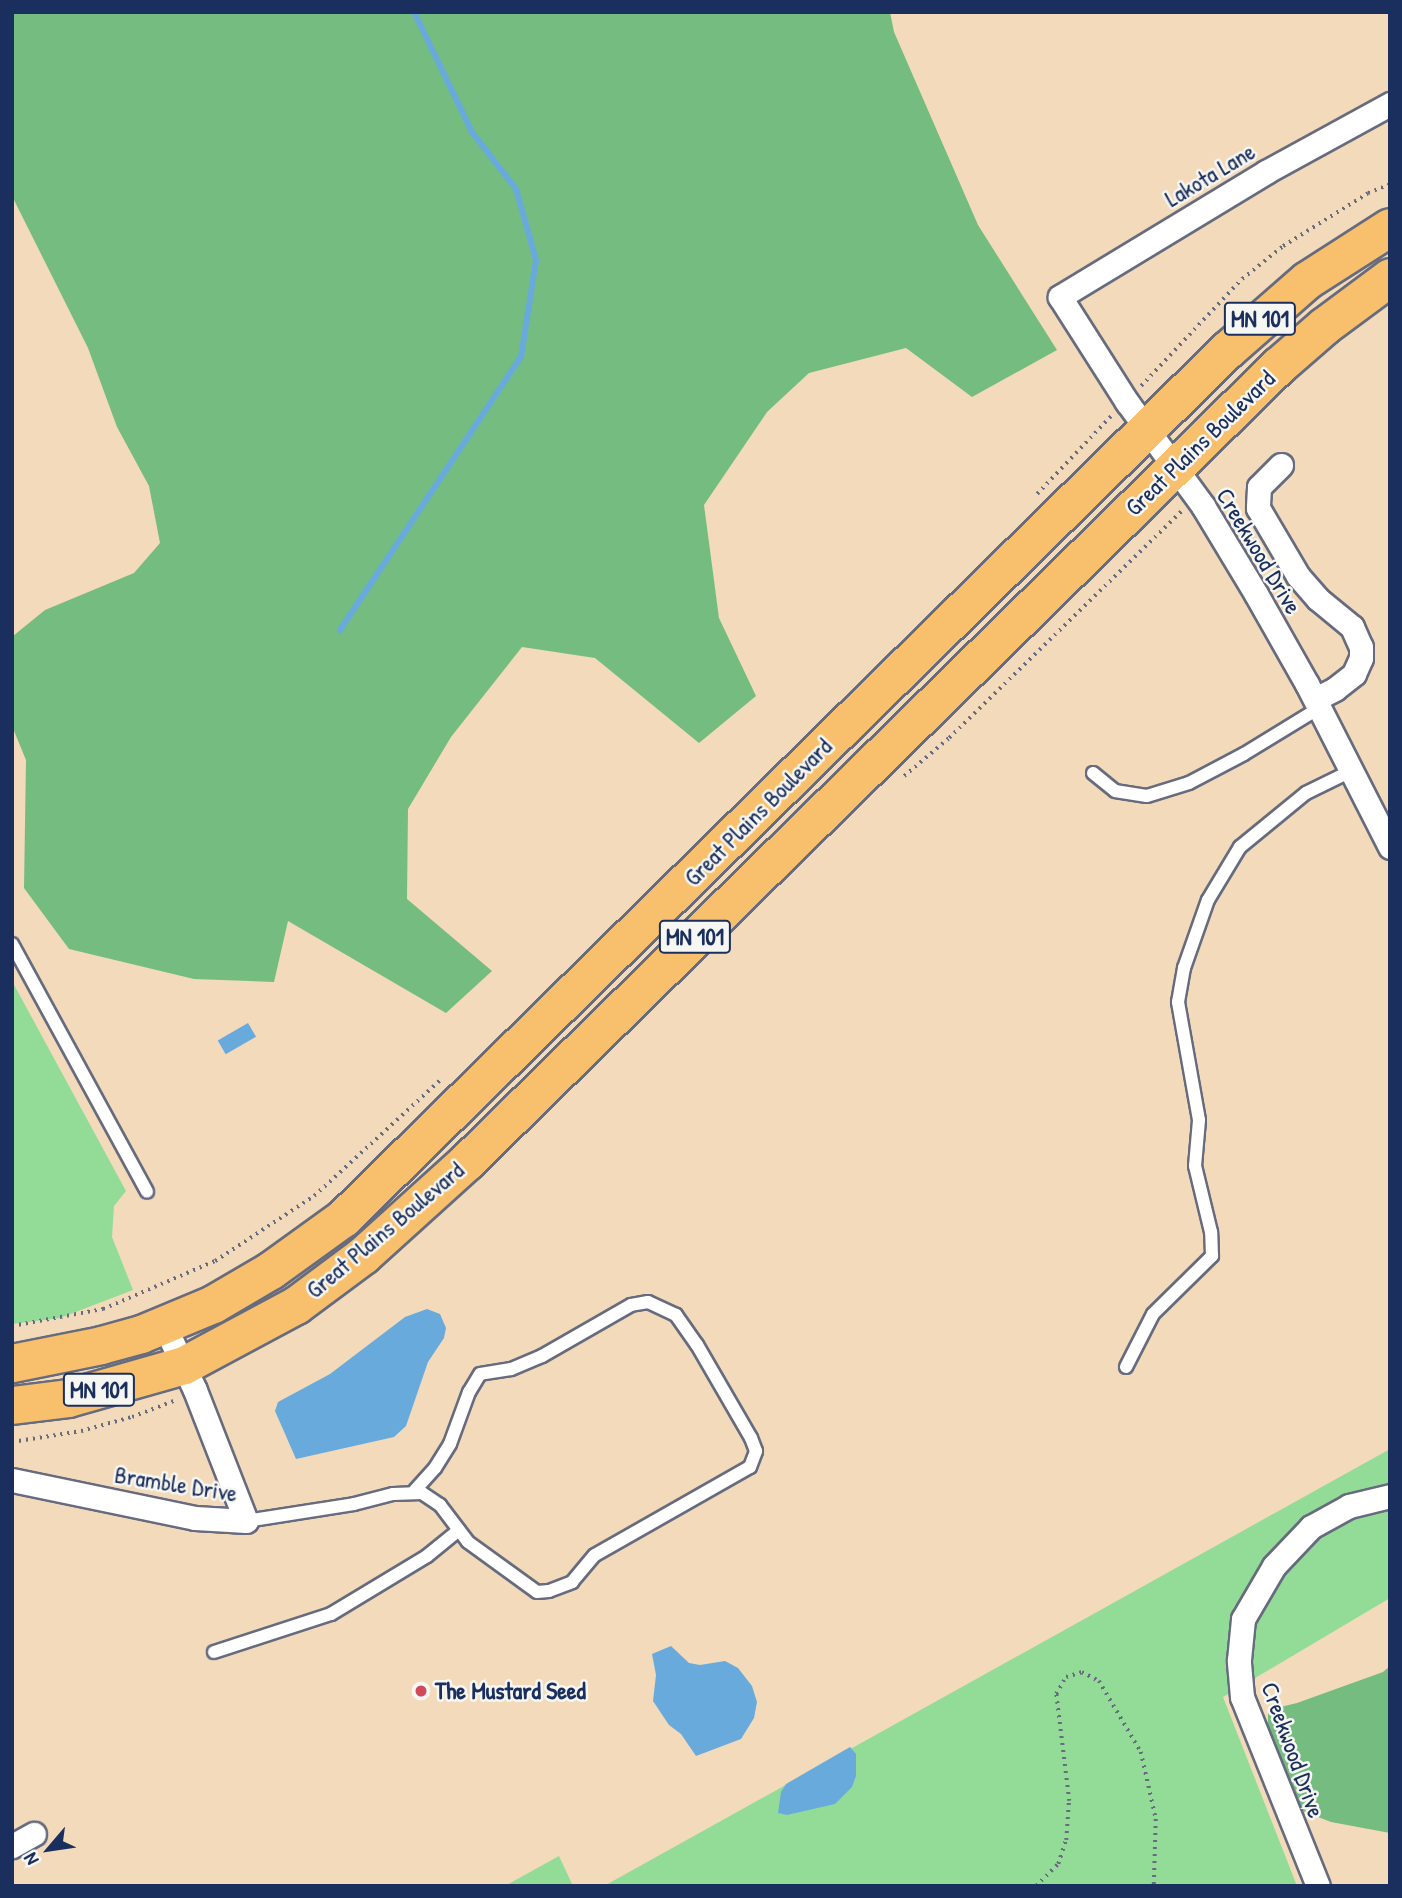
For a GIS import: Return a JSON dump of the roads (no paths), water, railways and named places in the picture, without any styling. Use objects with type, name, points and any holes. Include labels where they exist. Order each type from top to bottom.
[{"type":"main road","name":"Great Plains Boulevard","points":[[12,1363],[101,1345],[164,1325],[213,1304],[318,1239],[365,1199],[1136,415],[1360,243],[1390,227]]},
{"type":"main road","name":"Great Plains Boulevard","points":[[12,1405],[68,1398],[184,1365],[296,1305],[396,1227],[467,1161],[1278,366],[1324,326],[1390,277]]},
{"type":"street","name":"Lakota Lane","points":[[1060,297],[1266,172],[1390,104]]},
{"type":"street","name":"Creekwood Drive","points":[[1060,297],[1256,594],[1317,703],[1390,847]]},
{"type":"street","points":[[1281,465],[1259,487],[1258,508],[1298,576],[1318,599],[1352,627],[1361,647],[1361,658],[1354,674],[1317,703]]},
{"type":"street","name":"Bramble Drive","points":[[12,1480],[195,1518],[246,1521],[184,1365],[164,1325]]},
{"type":"street","name":"Creekwood Drive","points":[[1318,1886],[1242,1698],[1239,1660],[1243,1619],[1274,1566],[1311,1527],[1349,1506],[1390,1496]]},
{"type":"street","points":[[12,1846],[34,1834]]},
{"type":"lane","points":[[1093,773],[1115,791],[1147,796],[1189,783],[1244,754],[1317,703]]},
{"type":"lane","points":[[1126,1367],[1153,1314],[1212,1256],[1211,1232],[1195,1166],[1199,1120],[1178,1002],[1184,968],[1208,900],[1240,847],[1306,793],[1351,771]]},
{"type":"lane","points":[[12,944],[147,1192]]},
{"type":"lane","points":[[246,1521],[354,1504],[414,1491],[435,1468],[450,1444],[470,1392],[480,1374],[511,1369],[631,1305],[648,1302],[676,1315],[711,1368],[756,1451],[750,1467],[595,1555],[572,1582],[559,1589],[537,1592],[468,1542],[440,1505],[414,1491]]},
{"type":"lane","points":[[214,1652],[331,1614],[426,1556],[459,1530]]},
{"type":"water","points":[[248,1023],[256,1037],[226,1054],[218,1040]]},
{"type":"water","points":[[427,1309],[440,1314],[446,1328],[444,1338],[428,1362],[406,1426],[394,1437],[296,1459],[275,1411],[278,1402],[330,1374],[405,1317]]},
{"type":"water","points":[[671,1646],[689,1663],[700,1665],[725,1661],[738,1668],[752,1686],[757,1702],[754,1718],[741,1739],[696,1756],[681,1734],[669,1725],[653,1701],[656,1675],[652,1654]]},
{"type":"water","points":[[850,1747],[856,1754],[856,1776],[852,1787],[835,1804],[787,1815],[778,1813],[781,1792],[786,1784]]},
{"type":"waterway","points":[[340,630],[521,357],[536,260],[516,189],[472,132],[414,12]]},
{"type":"place","name":"The Mustard Seed","points":[[421,1691]]}]
